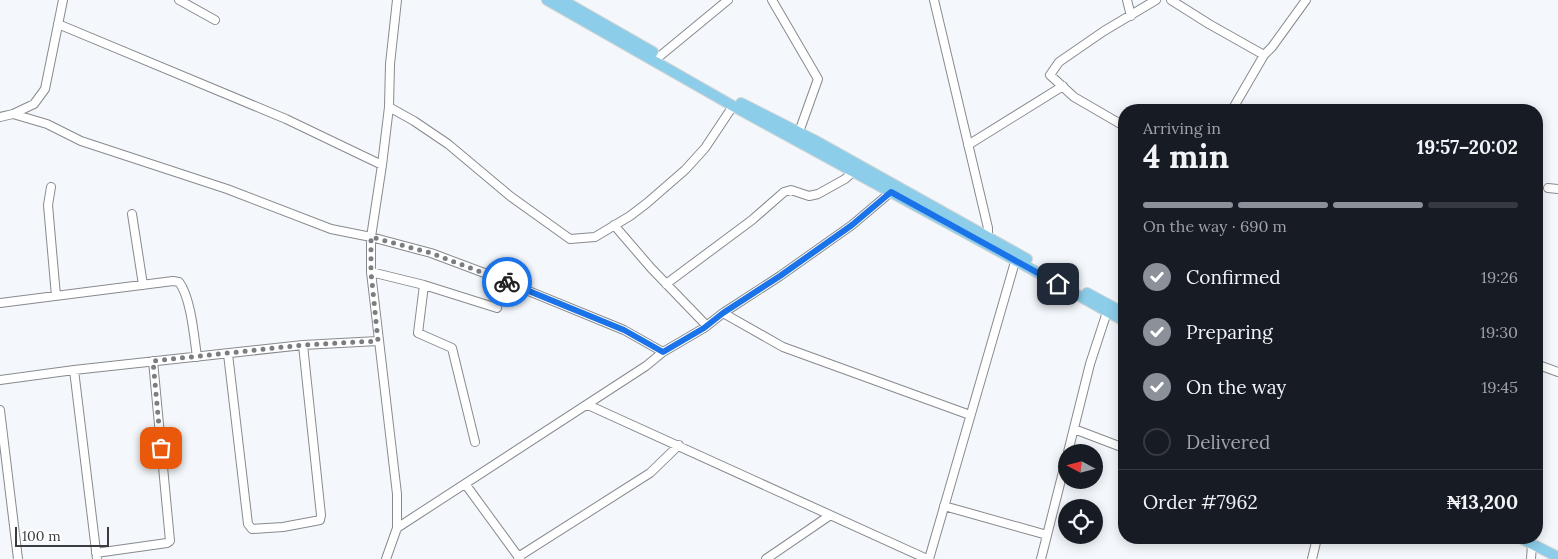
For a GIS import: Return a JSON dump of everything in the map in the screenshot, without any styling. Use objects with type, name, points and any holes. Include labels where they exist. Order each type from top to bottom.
[{"type":"main road","points":[[547,0],[733,106],[891,192],[1118,310]]},
{"type":"main road","points":[[562,0],[738,101],[799,132],[988,236],[1016,257],[1118,318]]},
{"type":"main road","points":[[1538,544],[1558,557]]},
{"type":"main road","points":[[1541,544],[1558,550]]},
{"type":"street","points":[[0,117],[13,114],[34,104],[46,89],[63,0]]},
{"type":"street","points":[[179,0],[215,20]]},
{"type":"street","points":[[386,559],[397,528],[397,494],[371,272],[371,237],[389,107],[390,64],[397,0]]},
{"type":"street","points":[[660,56],[728,0]]},
{"type":"street","points":[[772,0],[818,79],[799,132]]},
{"type":"street","points":[[934,0],[988,228],[988,236]]},
{"type":"street","points":[[1127,0],[1131,16]]},
{"type":"street","points":[[1118,123],[1074,97],[1050,76],[1059,62],[1104,31],[1156,0]]},
{"type":"street","points":[[1171,0],[1264,55]]},
{"type":"street","points":[[1235,104],[1264,55],[1306,0]]},
{"type":"street","points":[[58,24],[286,119],[382,165]]},
{"type":"street","points":[[968,145],[1063,86]]},
{"type":"street","points":[[389,107],[448,144],[510,196],[566,238],[576,239],[595,237],[642,208],[685,170],[705,148],[733,106]]},
{"type":"street","points":[[13,114],[47,124],[81,141],[226,189],[331,229],[371,237],[431,253],[624,330],[663,352]]},
{"type":"street","points":[[666,284],[752,220],[784,192],[791,190],[809,196],[818,194],[845,179],[854,171]]},
{"type":"street","points":[[50,187],[48,205],[56,296]]},
{"type":"street","points":[[1548,188],[1558,189]]},
{"type":"street","points":[[397,528],[588,405],[646,366],[663,352],[787,271],[852,225],[891,192]]},
{"type":"street","points":[[132,214],[143,284]]},
{"type":"street","points":[[614,224],[666,284],[706,325]]},
{"type":"street","points":[[588,405],[679,445],[829,516],[928,559],[1016,257]]},
{"type":"street","points":[[371,272],[424,285],[497,308]]},
{"type":"street","points":[[0,303],[143,284],[178,282],[182,286],[192,317],[197,356]]},
{"type":"street","points":[[424,285],[418,333],[452,348],[475,442]]},
{"type":"street","points":[[1070,444],[1090,364],[1107,312]]},
{"type":"street","points":[[723,313],[783,348],[970,415]]},
{"type":"street","points":[[0,380],[303,345],[378,341]]},
{"type":"street","points":[[228,354],[248,524],[252,529],[283,527],[320,520],[321,515],[303,345]]},
{"type":"street","points":[[74,370],[96,556],[170,541],[153,361]]},
{"type":"street","points":[[1543,367],[1558,372]]},
{"type":"street","points":[[0,410],[18,559]]},
{"type":"street","points":[[1074,429],[1118,446]]},
{"type":"street","points":[[466,485],[519,558],[650,473],[679,445]]},
{"type":"street","points":[[1041,559],[1059,489]]},
{"type":"street","points":[[944,506],[1047,535]]},
{"type":"street","points":[[766,559],[829,516]]},
{"type":"street","points":[[1312,559],[1316,544]]},
{"type":"street","points":[[1531,559],[1533,544]]},
{"type":"way so far","points":[[161,448],[153,361],[303,345],[378,341],[371,272],[371,237],[431,253],[507,282]]},
{"type":"route","points":[[507,282],[624,330],[663,352],[704,328],[723,313],[780,276],[852,225],[891,192],[1058,284]]}]
